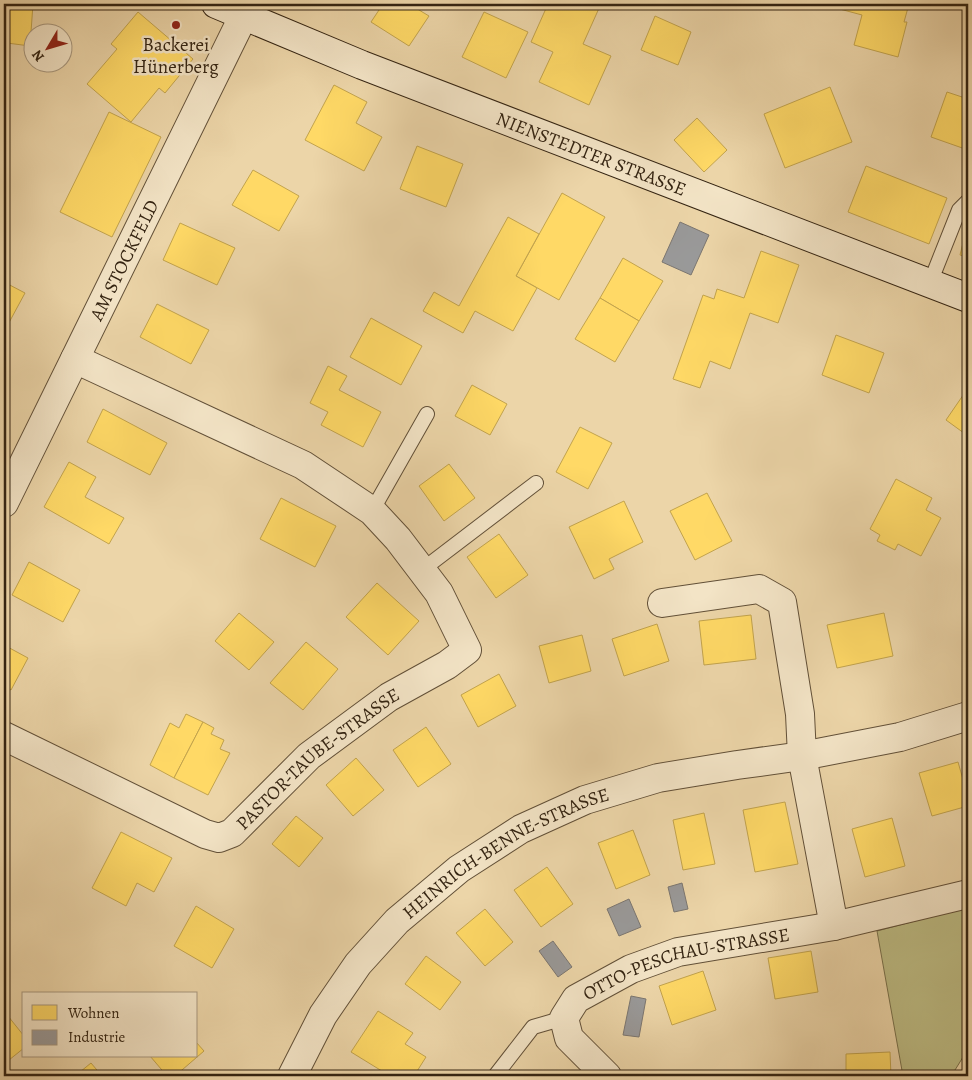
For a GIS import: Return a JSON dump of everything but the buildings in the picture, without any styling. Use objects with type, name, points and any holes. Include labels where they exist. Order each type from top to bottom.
[{"type":"street","name":"NIENSTEDTER STRASSE","points":[[216,4],[244,9],[372,69],[968,298]]},
{"type":"street","name":"AM STOCKFELD","points":[[4,503],[244,9]]},
{"type":"street","name":"PASTOR-TAUBE-STRASSE","points":[[4,736],[206,834],[219,838],[232,833],[309,756],[389,697],[447,664],[467,650],[439,593],[398,539],[372,511],[303,465],[74,360]]},
{"type":"street","points":[[662,603],[759,589],[782,602],[800,714],[802,756],[834,926]]},
{"type":"street","name":"HEINRICH-BENNE-STRASSE","points":[[292,1076],[323,1015],[358,964],[397,921],[459,869],[521,829],[585,800],[658,778],[802,756],[900,737],[968,716]]},
{"type":"street","name":"OTTO-PESCHAU-STRASSE","points":[[608,1076],[569,1038],[564,1018],[576,999],[631,969],[678,952],[834,926],[968,894]]},
{"type":"lane","points":[[930,283],[959,210],[968,201]]},
{"type":"lane","points":[[372,511],[427,414]]},
{"type":"lane","points":[[422,570],[536,483]]},
{"type":"lane","points":[[495,1076],[533,1027],[564,1018]]},
{"type":"shaded area","points":[[968,907],[968,1049],[955,1070],[947,1076],[903,1076],[877,931]]},
{"type":"place","name":"Backerei Hünerberg","points":[[176,25]]}]
